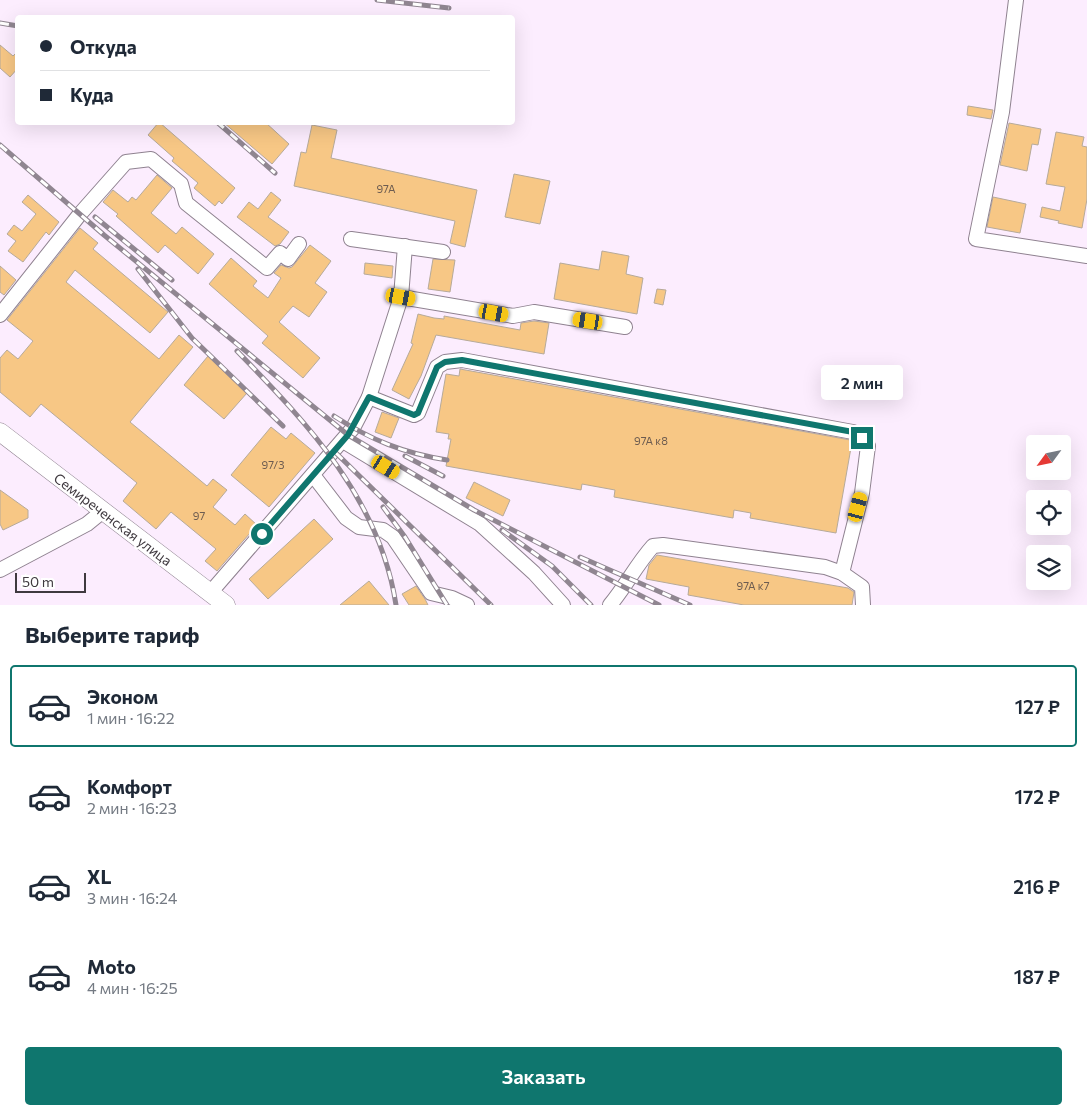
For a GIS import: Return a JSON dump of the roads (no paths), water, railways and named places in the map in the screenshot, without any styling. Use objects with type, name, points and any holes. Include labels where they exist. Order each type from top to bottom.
[{"type":"main road","name":"Семиреченская улица","points":[[0,432],[226,605]]},
{"type":"street","points":[[1016,0],[1002,112],[976,239],[1087,256]]},
{"type":"street","points":[[0,315],[80,214],[126,162],[150,159],[181,184],[186,203],[267,268],[280,253],[288,259],[299,244]]},
{"type":"street","points":[[351,239],[443,252]]},
{"type":"street","points":[[210,593],[353,428],[369,397],[401,297],[405,246]]},
{"type":"street","points":[[401,297],[513,316],[534,312],[625,327]]},
{"type":"street","points":[[369,397],[414,415],[418,413],[437,367],[445,362],[462,360],[853,432],[862,438],[868,446],[862,493],[842,572]]},
{"type":"street","points":[[343,441],[480,524],[534,573],[563,605]]},
{"type":"street","points":[[313,475],[346,518],[359,527],[383,530],[393,537],[434,599],[452,598],[467,605]]},
{"type":"street","points":[[0,570],[87,524],[103,511]]},
{"type":"street","points":[[610,605],[625,588],[634,570],[652,546],[663,545],[825,567],[842,572],[862,587],[863,605]]},
{"type":"railway","points":[[377,0],[449,8]]},
{"type":"railway","points":[[0,23],[15,26]]},
{"type":"railway","points":[[220,125],[275,173]]},
{"type":"railway","points":[[0,145],[104,235],[348,435],[474,510],[659,605]]},
{"type":"railway","points":[[95,217],[172,280]]},
{"type":"railway","points":[[138,269],[192,338],[283,426]]},
{"type":"railway","points":[[237,351],[290,407],[338,466],[358,498],[375,531],[388,567],[396,605]]},
{"type":"railway","points":[[334,416],[374,439],[416,454],[447,460]]},
{"type":"railway","points":[[336,453],[491,605]]},
{"type":"railway","points":[[405,456],[443,476]]},
{"type":"railway","points":[[383,507],[405,537],[447,605]]},
{"type":"railway","points":[[502,530],[552,566],[591,605]]},
{"type":"railway","points":[[580,557],[690,605]]}]
